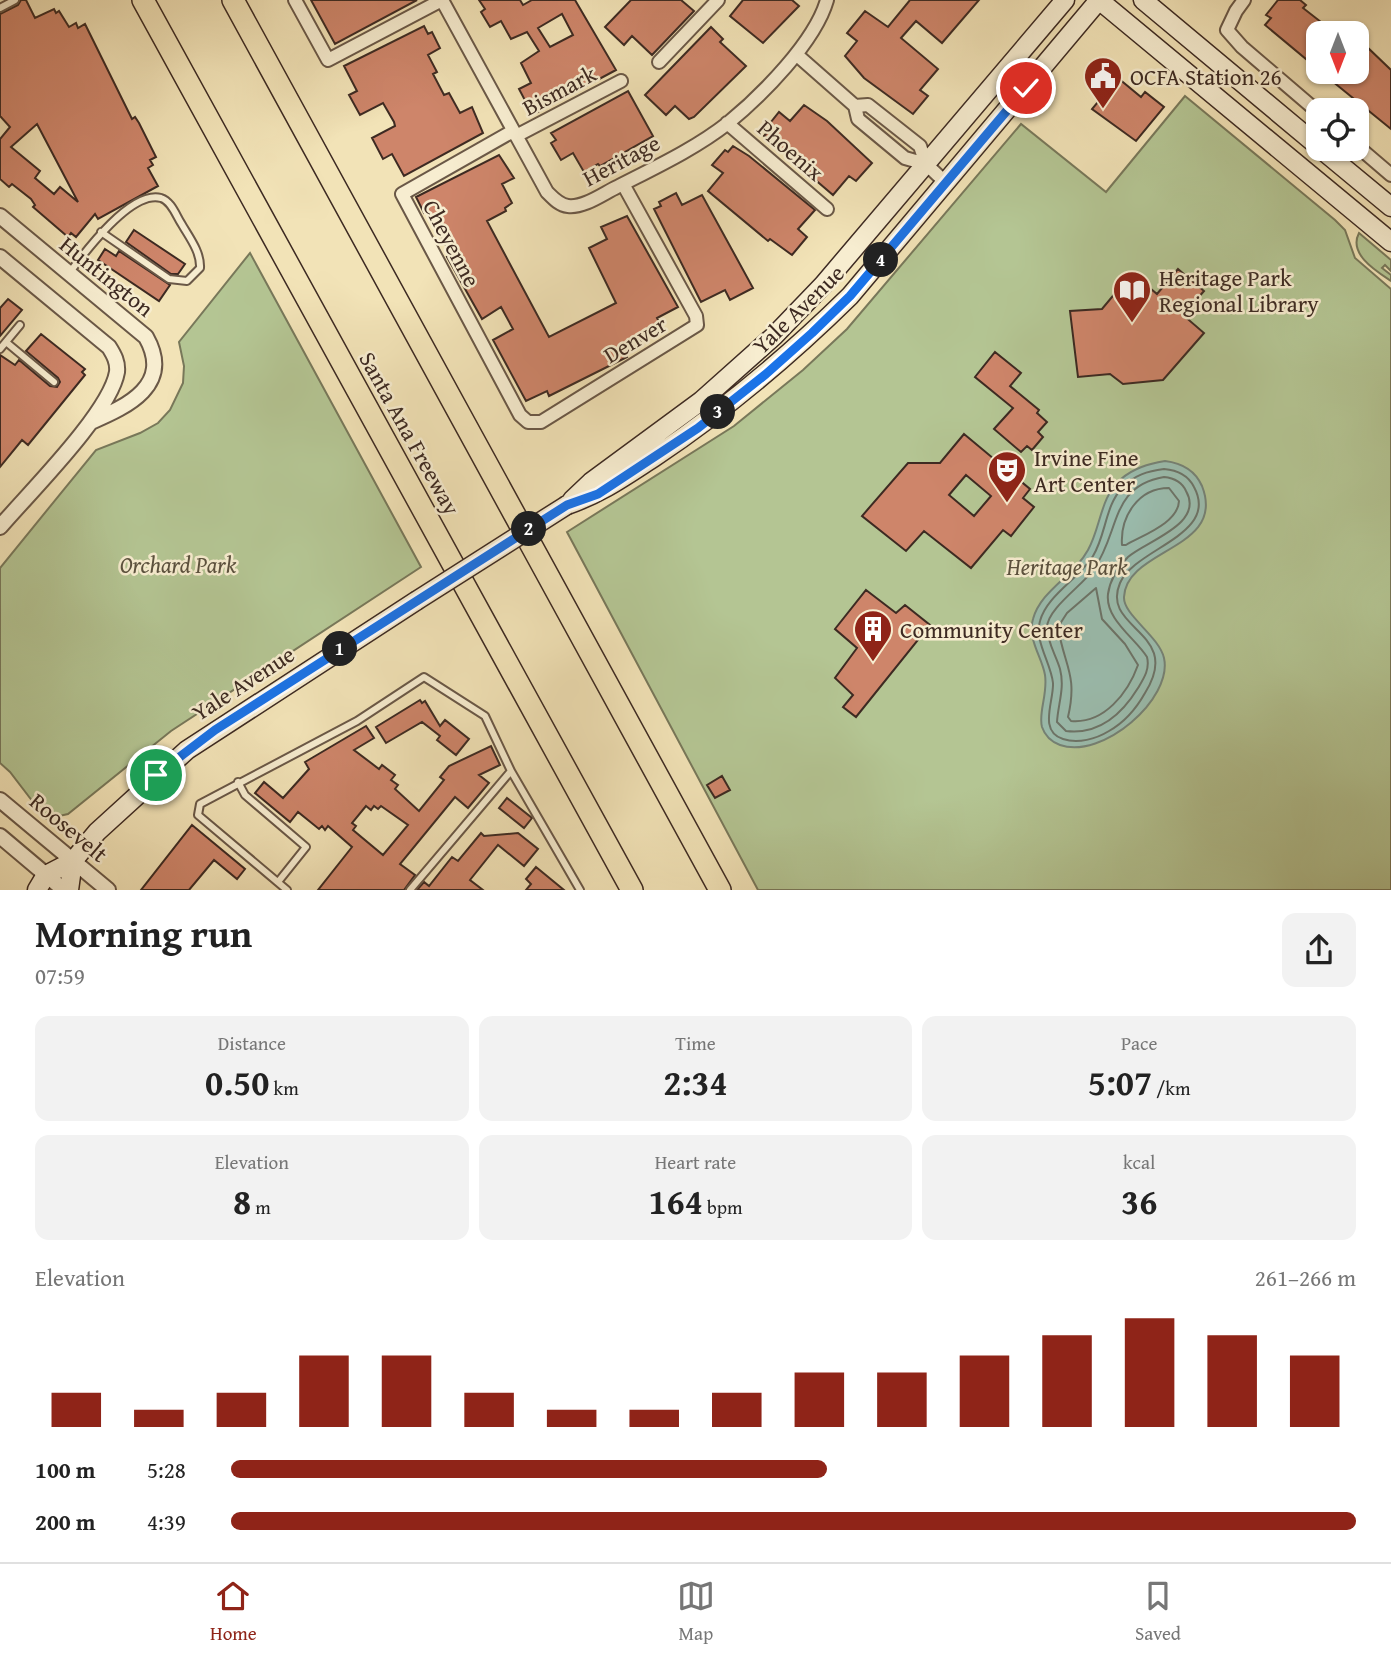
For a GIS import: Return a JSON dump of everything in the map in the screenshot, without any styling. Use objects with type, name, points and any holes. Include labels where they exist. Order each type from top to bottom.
[{"type":"highway","name":"Santa Ana Freeway","points":[[143,0],[632,890]]},
{"type":"highway","points":[[233,0],[720,890]]},
{"type":"main road","name":"Yale Avenue","points":[[42,883],[73,861],[97,832],[187,750],[567,505],[591,482],[701,401],[774,336],[823,285],[1065,0]]},
{"type":"main road","name":"Yale Avenue","points":[[567,505],[598,494],[698,428],[766,374],[850,296],[1099,0]]},
{"type":"main road","points":[[1099,0],[1391,242]]},
{"type":"main road","points":[[1143,0],[1306,136]]},
{"type":"main road","points":[[1336,161],[1391,207]]},
{"type":"main road","points":[[66,890],[73,861]]},
{"type":"street","points":[[295,0],[328,60],[446,1]]},
{"type":"street","points":[[659,62],[718,0]]},
{"type":"street","name":"Heritage","points":[[446,1],[547,192],[559,203],[570,207],[580,205],[677,155],[727,123],[797,55],[823,14],[827,0]]},
{"type":"street","points":[[1244,0],[1227,30],[1242,47],[1306,102]]},
{"type":"street","points":[[797,55],[855,106],[858,119],[908,160],[926,164]]},
{"type":"street","name":"Bismark","points":[[515,133],[621,81]]},
{"type":"street","points":[[855,106],[868,106],[917,143],[926,164],[946,183]]},
{"type":"street","name":"Phoenix","points":[[727,123],[827,209]]},
{"type":"street","name":"Cheyenne","points":[[515,133],[402,194],[520,415],[528,422]]},
{"type":"street","points":[[1369,156],[1391,175]]},
{"type":"street","name":"Denver","points":[[528,422],[541,422],[696,325],[696,316],[622,184]]},
{"type":"street","name":"Huntington","points":[[0,216],[146,337],[155,361],[152,380],[136,399],[91,422]]},
{"type":"street","points":[[0,257],[109,347],[115,357],[116,376],[91,422],[1,525]]},
{"type":"street","name":"Roosevelt","points":[[0,800],[108,890]]},
{"type":"street","points":[[0,836],[42,883],[66,890]]},
{"type":"lane","points":[[0,8],[15,0]]},
{"type":"lane","points":[[68,274],[101,232],[134,206],[151,199],[163,199],[172,207],[199,257],[200,268],[187,281],[169,279],[101,232]]},
{"type":"lane","points":[[0,349],[20,325]]},
{"type":"lane","points":[[6,342],[54,382]]},
{"type":"lane","points":[[287,890],[198,815],[200,804],[357,721],[424,677],[485,716],[511,771],[580,890]]},
{"type":"lane","points":[[410,890],[511,771]]},
{"type":"lane","points":[[238,782],[245,795],[306,847],[278,882]]},
{"type":"green space","name":"Heritage Park","points":[[1185,96],[1335,220],[1345,230],[1355,258],[1391,289],[1391,890],[758,890],[567,532],[734,426],[803,370],[847,329],[1021,124],[1106,192]]},
{"type":"green space","points":[[1359,233],[1391,260],[1391,271],[1385,265],[1382,268],[1391,275],[1391,281],[1371,267],[1360,255],[1357,248]]},
{"type":"green space","name":"Orchard Park","points":[[250,253],[421,567],[171,731],[68,814],[46,819],[0,763],[0,568],[96,450],[140,433],[158,423],[170,410],[183,383],[184,366],[179,342]]},
{"type":"water","points":[[1165,461],[1177,463],[1196,476],[1202,486],[1206,507],[1201,523],[1189,536],[1141,568],[1129,581],[1124,597],[1129,611],[1161,650],[1164,674],[1146,708],[1114,735],[1095,744],[1077,747],[1060,745],[1049,738],[1042,727],[1045,675],[1033,641],[1033,619],[1050,591],[1075,568],[1088,550],[1114,486],[1136,469]]},
{"type":"building","points":[[21,0],[26,0],[35,18],[54,9],[56,13],[59,11],[69,27],[76,23],[78,28],[85,24],[132,119],[135,117],[139,123],[156,157],[150,160],[153,165],[148,168],[158,186],[98,219],[95,214],[76,237],[71,233],[68,237],[33,207],[35,205],[31,199],[12,184],[9,187],[0,179],[0,139],[10,127],[0,116],[0,14],[18,5]],"holes":[[[37,124],[78,202],[60,187],[54,194],[35,178],[40,171],[11,147]]]},
{"type":"building","points":[[311,0],[417,0],[335,44]]},
{"type":"building","points":[[479,0],[520,0],[523,5],[532,0],[575,0],[616,70],[536,113],[531,104],[528,106],[519,89],[531,83],[521,63],[539,51],[527,32],[511,39],[501,21],[490,27],[481,12],[485,9]],"holes":[[[562,14],[573,35],[550,47],[538,28]]]},
{"type":"building","points":[[631,0],[681,0],[694,11],[652,55],[632,36],[624,45],[605,27]]},
{"type":"building","points":[[743,0],[792,0],[799,6],[763,43],[730,16]]},
{"type":"building","points":[[910,0],[979,0],[942,43],[916,21],[901,38],[938,69],[920,90],[928,96],[913,114],[864,78],[845,56],[857,41],[847,33],[865,11],[888,27]]},
{"type":"building","points":[[1278,0],[1300,0],[1306,5],[1303,8],[1320,21],[1306,21],[1306,59],[1265,25],[1271,18],[1266,15]]},
{"type":"building","points":[[424,26],[428,34],[432,32],[440,48],[428,55],[437,72],[433,74],[444,95],[449,93],[460,113],[472,107],[483,133],[404,176],[392,154],[383,159],[372,138],[395,126],[394,122],[383,103],[360,115],[349,95],[357,91],[344,66]]},
{"type":"building","points":[[711,27],[723,39],[720,42],[746,66],[694,117],[689,119],[675,106],[666,115],[645,95]]},
{"type":"building","points":[[1369,49],[1391,70],[1391,129],[1369,111],[1369,98],[1353,98],[1336,84],[1369,84]]},
{"type":"building","points":[[1118,78],[1141,97],[1145,92],[1164,107],[1136,141],[1092,109]]},
{"type":"building","points":[[628,91],[653,136],[584,172],[573,153],[561,160],[551,143],[556,140],[551,133]]},
{"type":"building","points":[[804,105],[827,121],[872,163],[856,181],[849,176],[833,195],[764,136],[770,129],[767,127],[779,112],[790,121]]},
{"type":"building","points":[[733,146],[815,210],[798,229],[807,237],[792,255],[770,239],[768,241],[708,191],[723,173],[712,165],[725,150],[728,152]]},
{"type":"building","points":[[499,155],[514,178],[502,184],[512,203],[505,208],[506,211],[487,221],[549,337],[616,303],[589,248],[607,239],[601,227],[627,216],[678,307],[657,318],[663,329],[623,350],[627,357],[549,396],[547,391],[526,401],[493,340],[513,329],[501,307],[482,319],[447,257],[451,255],[428,211],[424,213],[416,197]]},
{"type":"building","points":[[676,193],[682,205],[702,195],[753,288],[730,300],[725,290],[701,302],[654,209],[661,206],[659,202]]},
{"type":"building","points":[[134,230],[185,264],[178,274],[171,274],[126,242]]},
{"type":"building","points":[[105,249],[116,256],[119,251],[170,285],[159,301],[98,260]]},
{"type":"building","name":"Heritage Park Regional Library","points":[[1178,269],[1204,291],[1183,315],[1204,333],[1163,380],[1123,384],[1110,374],[1078,377],[1070,311],[1102,309],[1132,273],[1157,294]]},
{"type":"building","points":[[8,299],[22,310],[0,336],[0,308]]},
{"type":"building","points":[[41,334],[85,369],[82,372],[85,375],[28,445],[22,440],[0,467],[0,355],[15,365],[19,360],[50,386],[57,387],[60,382],[58,378],[26,351]]},
{"type":"building","points":[[995,352],[1021,373],[1010,386],[1039,410],[1037,413],[1047,422],[1038,432],[1043,437],[1032,450],[1027,446],[1021,452],[994,429],[1013,408],[975,377]]},
{"type":"building","name":"Irvine Fine Art Center","points":[[964,434],[1030,489],[1023,498],[1034,507],[1011,536],[1003,530],[971,568],[924,531],[906,551],[862,516],[908,463],[940,463]],"holes":[[[966,475],[991,496],[974,516],[949,495]]]},
{"type":"building","name":"Community Center","points":[[866,590],[896,613],[905,605],[930,625],[856,717],[843,707],[853,695],[835,678],[857,648],[835,629]]},
{"type":"building","points":[[420,700],[422,703],[425,701],[440,726],[445,720],[469,739],[456,755],[437,740],[440,736],[422,722],[386,743],[376,727]]},
{"type":"building","points":[[366,726],[374,738],[354,750],[379,769],[382,765],[395,775],[391,780],[398,785],[395,789],[419,811],[444,780],[440,777],[449,766],[491,746],[500,765],[479,775],[489,783],[468,808],[455,797],[400,864],[415,875],[404,890],[318,890],[352,847],[328,826],[325,830],[322,826],[319,829],[298,812],[290,822],[255,793],[264,782],[283,798],[309,769],[305,762]],"holes":[[[366,806],[371,810],[374,806],[378,809],[381,806],[408,825],[383,855],[353,830],[356,826],[352,823]]]},
{"type":"building","points":[[722,776],[730,790],[715,798],[707,785]]},
{"type":"building","points":[[507,798],[532,818],[524,828],[499,808]]},
{"type":"building","points":[[192,825],[245,869],[237,879],[214,860],[189,890],[141,890]]},
{"type":"building","points":[[481,833],[484,836],[518,833],[538,849],[524,866],[498,845],[470,880],[483,890],[417,890],[424,882],[429,886],[452,857],[458,861]]},
{"type":"building","points":[[536,867],[564,890],[526,890],[531,884],[526,879]]},
{"type":"place","name":"OCFA Station 26","points":[[1103,110]]},
{"type":"place","name":"Heritage Park Regional Library","points":[[1132,324]]},
{"type":"place","name":"Irvine Fine Art Center","points":[[1007,504]]},
{"type":"place","name":"Community Center","points":[[873,663]]},
{"type":"route","points":[[156,775],[187,750],[260,700],[567,505],[598,494],[698,428],[766,374],[850,296],[1026,88]]}]
